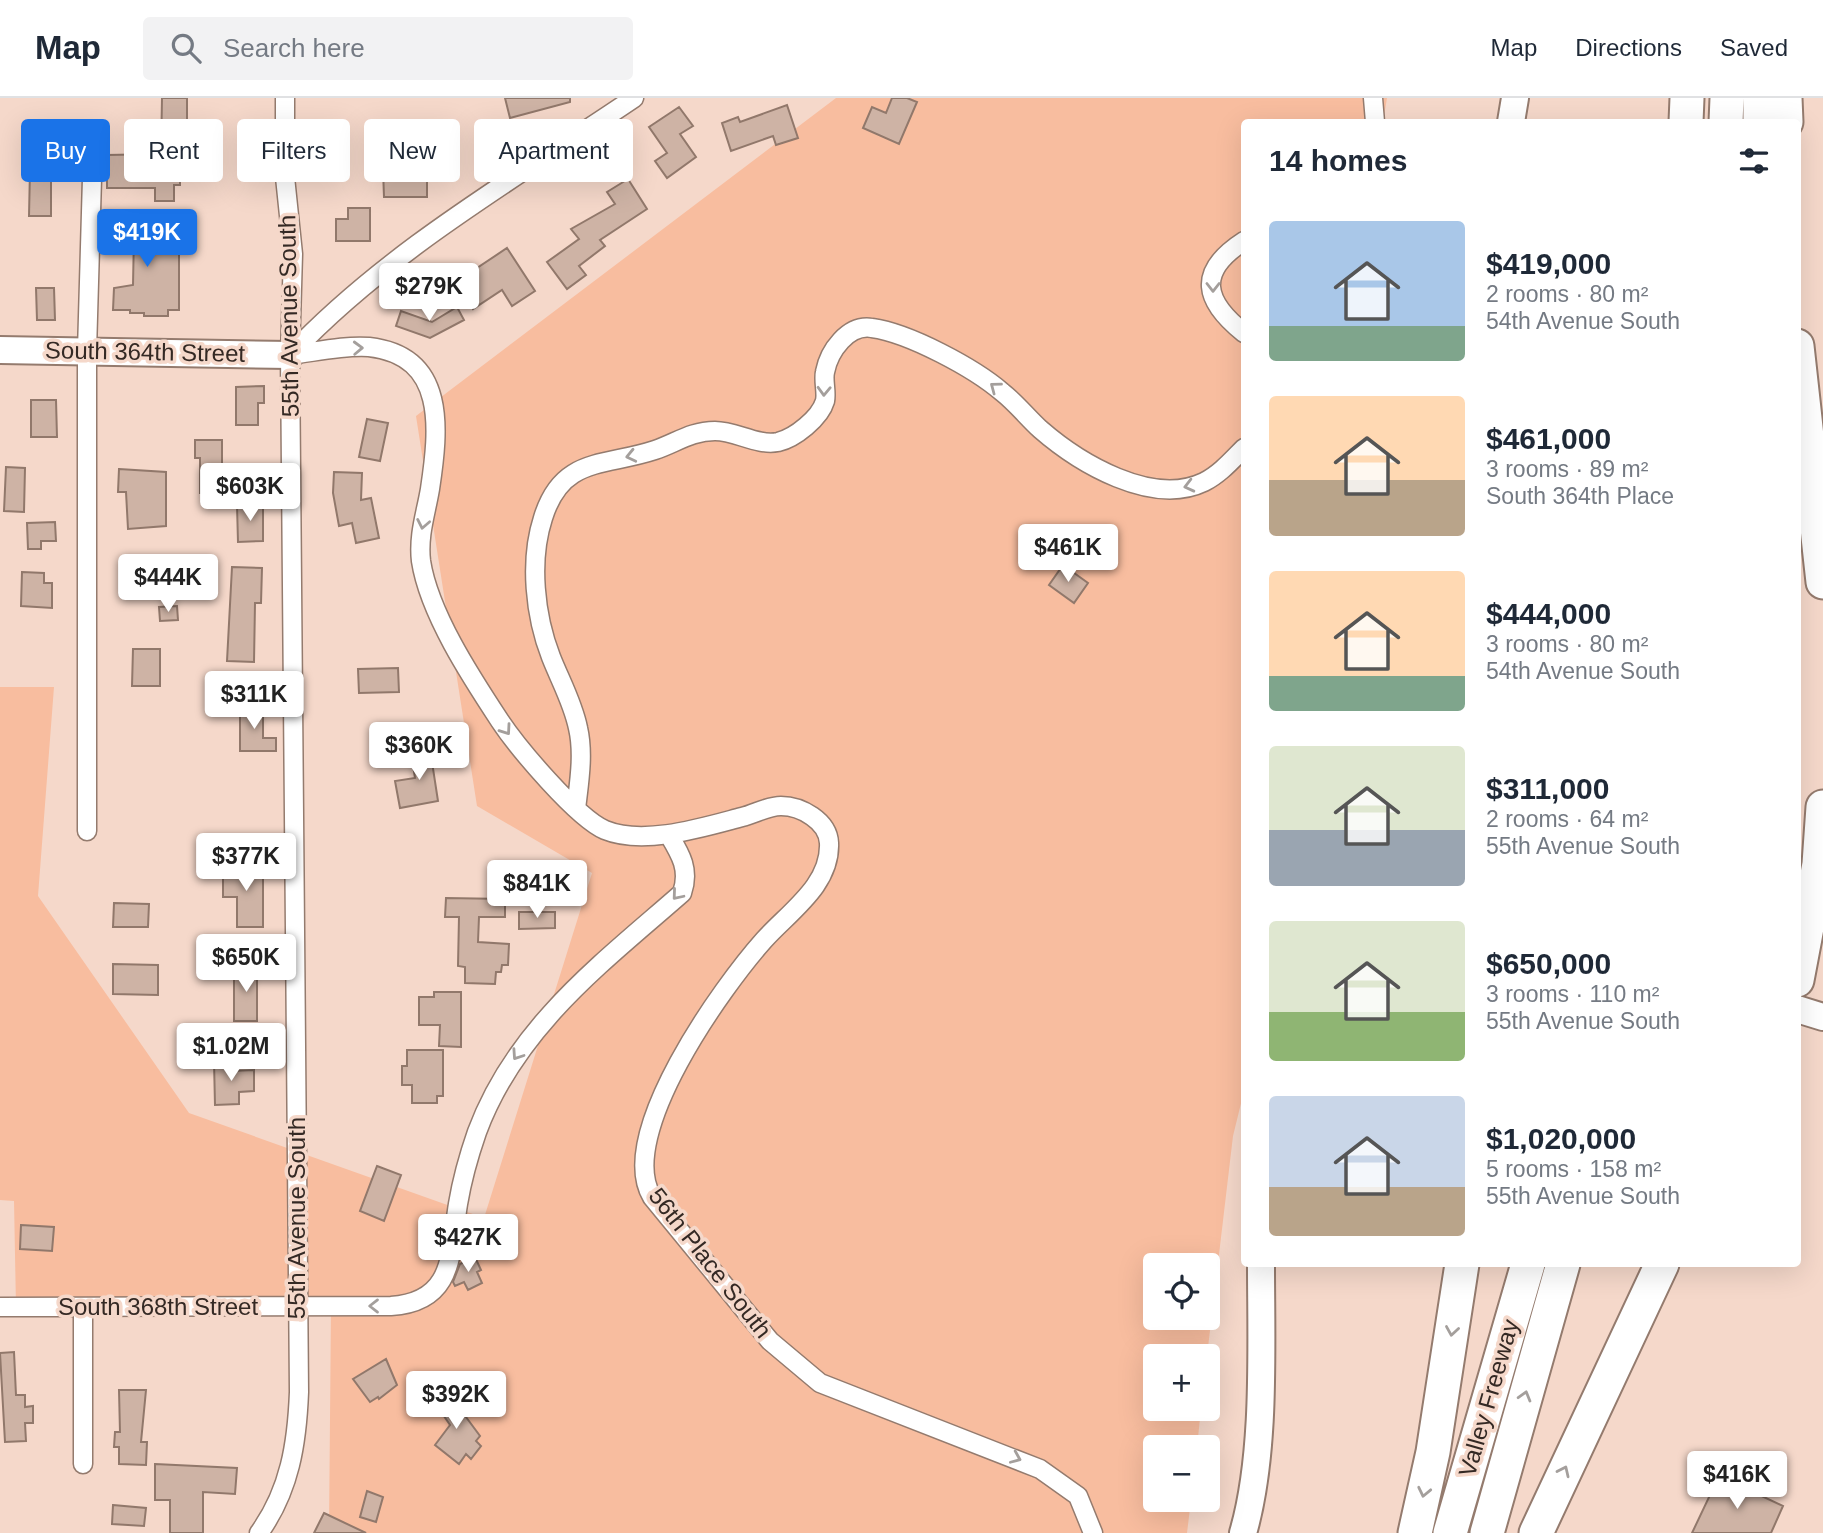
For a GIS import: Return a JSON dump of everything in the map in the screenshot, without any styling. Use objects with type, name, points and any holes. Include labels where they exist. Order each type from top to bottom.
[{"type":"highway","points":[[1686,119],[1687,98]]},
{"type":"highway","points":[[1726,119],[1727,98]]},
{"type":"highway","points":[[1759,119],[1760,98]]},
{"type":"highway","points":[[1785,98],[1786,119]]},
{"type":"highway","points":[[1801,382],[1823,582]]},
{"type":"highway","points":[[1801,959],[1819,863],[1823,807]]},
{"type":"highway","points":[[1415,1533],[1433,1452],[1462,1267]]},
{"type":"highway","name":"Valley Freeway","points":[[1450,1533],[1527,1267]]},
{"type":"highway","name":"Valley Freeway","points":[[1487,1533],[1562,1267]]},
{"type":"highway","points":[[1536,1533],[1661,1267]]},
{"type":"main road","points":[[1512,119],[1515,98]]},
{"type":"main road","name":"South 364th Street","points":[[0,350],[290,355]]},
{"type":"main road","points":[[1801,1010],[1823,1017]]},
{"type":"main road","points":[[1243,1533],[1254,1485],[1257,1450],[1261,1267]]},
{"type":"street","name":"55th Avenue South","points":[[259,1533],[284,1490],[292,1462],[299,1405],[290,355],[293,254],[285,177],[285,98]]},
{"type":"street","points":[[290,355],[331,312],[407,252],[634,98]]},
{"type":"street","points":[[1373,98],[1374,119]]},
{"type":"street","points":[[87,831],[87,351],[92,182]]},
{"type":"street","points":[[1241,244],[1220,263],[1212,275],[1211,287],[1213,302],[1220,313],[1241,330]]},
{"type":"street","points":[[576,809],[580,773],[579,730],[545,640],[536,571],[539,533],[548,506],[562,484],[580,468],[656,450],[695,432],[718,431],[751,440],[777,442],[802,431],[825,402],[825,372],[836,344],[850,334],[869,327],[897,335],[967,366],[1002,391],[1043,431],[1096,467],[1142,487],[1175,489],[1205,482],[1241,451]]},
{"type":"street","name":"56th Place South","points":[[290,355],[368,347],[404,357],[425,375],[431,393],[434,426],[431,483],[420,540],[425,576],[453,641],[491,707],[528,758],[576,809],[606,830],[669,835],[783,806],[813,817],[825,830],[829,845],[819,881],[763,941],[734,978],[665,1089],[646,1147],[645,1175],[648,1191],[770,1341],[820,1383],[1016,1458],[1060,1480],[1072,1489],[1085,1506],[1093,1533]]},
{"type":"street","name":"South 368th Street","points":[[0,1307],[405,1304],[423,1298],[437,1287],[449,1263],[461,1190],[477,1134],[488,1104],[516,1055],[577,983],[682,893],[687,880],[684,860],[669,835]]},
{"type":"street","points":[[83,1307],[83,1464]]},
{"type":"shaded area","points":[[836,98],[1387,98],[1384,119],[1241,119],[1241,1103],[1233,1136],[1219,1253],[1143,1253],[1143,1330],[1210,1330],[1208,1344],[1143,1344],[1143,1421],[1200,1421],[1198,1435],[1143,1435],[1143,1512],[1190,1512],[1187,1533],[329,1533],[331,1306],[16,1307],[14,1201],[0,1200],[0,687],[54,687],[38,896],[189,1113],[484,1218],[592,873],[477,806],[416,416]]},
{"type":"building","points":[[162,98],[187,98],[187,119],[162,119]]},
{"type":"building","points":[[505,98],[570,98],[570,102],[510,118]]},
{"type":"building","points":[[892,98],[907,98],[917,102],[899,144],[863,128],[872,107],[886,113]]},
{"type":"building","points":[[787,105],[798,138],[776,145],[773,136],[731,151],[722,123],[738,117],[740,122]]},
{"type":"building","points":[[679,107],[693,126],[680,134],[696,157],[667,178],[655,161],[667,153],[649,127]]},
{"type":"building","points":[[110,155],[124,155],[124,182],[180,182],[180,185],[174,185],[174,201],[155,201],[155,188],[107,188],[107,182],[110,182]]},
{"type":"building","points":[[30,182],[51,182],[51,216],[29,216]]},
{"type":"building","points":[[383,182],[427,182],[427,197],[384,197]]},
{"type":"building","points":[[623,182],[630,182],[647,209],[600,240],[605,246],[579,266],[586,275],[567,289],[547,262],[579,239],[571,229],[615,204],[607,192]]},
{"type":"building","points":[[348,208],[370,208],[370,241],[336,241],[336,219],[348,219]]},
{"type":"building","points":[[104,214],[143,215],[143,230],[162,230],[162,244],[179,244],[179,310],[168,310],[168,316],[144,316],[144,313],[130,313],[130,310],[113,310],[114,288],[133,285],[134,234],[104,231]]},
{"type":"building","points":[[507,248],[535,291],[512,306],[502,290],[473,309],[456,282]]},
{"type":"building","points":[[36,288],[54,288],[55,320],[37,320]]},
{"type":"building","points":[[457,307],[464,320],[430,338],[396,326],[401,311],[432,322]]},
{"type":"building","points":[[264,386],[264,403],[258,403],[258,425],[236,425],[236,387]]},
{"type":"building","points":[[31,400],[56,400],[57,437],[31,437]]},
{"type":"building","points":[[367,419],[388,423],[380,461],[359,457]]},
{"type":"building","points":[[195,440],[222,440],[222,493],[200,493],[200,458],[195,458]]},
{"type":"building","points":[[6,467],[25,468],[24,512],[4,511]]},
{"type":"building","points":[[119,469],[166,472],[166,526],[128,529],[126,492],[118,492]]},
{"type":"building","points":[[334,472],[362,473],[361,500],[371,498],[379,538],[356,543],[352,523],[339,526],[333,493]]},
{"type":"building","points":[[263,504],[263,541],[238,542],[237,505]]},
{"type":"building","points":[[55,522],[56,541],[41,541],[41,549],[28,549],[27,523]]},
{"type":"building","points":[[1063,565],[1088,583],[1074,603],[1049,585]]},
{"type":"building","points":[[232,567],[262,568],[261,603],[255,603],[254,662],[227,661]]},
{"type":"building","points":[[22,572],[44,573],[44,583],[52,583],[52,608],[21,606]]},
{"type":"building","points":[[177,606],[178,620],[160,621],[159,607]]},
{"type":"building","points":[[133,649],[160,649],[160,686],[132,686]]},
{"type":"building","points":[[398,668],[399,692],[359,693],[358,669]]},
{"type":"building","points":[[240,707],[263,708],[263,738],[276,738],[276,751],[240,751]]},
{"type":"building","points":[[430,749],[438,801],[400,808],[395,781],[415,778],[411,752]]},
{"type":"building","points":[[223,866],[263,866],[263,927],[237,927],[237,897],[223,897]]},
{"type":"building","points":[[446,898],[505,899],[505,917],[479,917],[478,942],[509,944],[508,965],[502,965],[501,972],[496,972],[495,984],[465,983],[465,967],[458,966],[459,917],[445,917]]},
{"type":"building","points":[[114,903],[149,904],[148,927],[113,927]]},
{"type":"building","points":[[519,912],[555,912],[555,928],[519,929]]},
{"type":"building","points":[[113,964],[158,965],[158,995],[113,994]]},
{"type":"building","points":[[234,967],[257,967],[257,1021],[234,1021]]},
{"type":"building","points":[[434,992],[461,992],[461,1047],[439,1046],[440,1025],[419,1025],[419,997],[434,997]]},
{"type":"building","points":[[407,1050],[443,1050],[443,1096],[437,1096],[437,1103],[412,1103],[412,1085],[402,1085],[402,1066],[407,1066]]},
{"type":"building","points":[[214,1061],[232,1061],[232,1071],[254,1070],[254,1091],[239,1092],[239,1104],[215,1105]]},
{"type":"building","points":[[377,1166],[401,1175],[384,1221],[360,1211]]},
{"type":"building","points":[[21,1225],[54,1227],[52,1251],[20,1249]]},
{"type":"building","points":[[475,1257],[481,1270],[477,1272],[482,1283],[468,1290],[464,1282],[455,1286],[453,1282],[460,1264]]},
{"type":"building","points":[[14,1352],[16,1395],[25,1395],[25,1407],[33,1406],[33,1423],[25,1423],[26,1441],[5,1442],[0,1353]]},
{"type":"building","points":[[386,1359],[397,1385],[379,1399],[378,1397],[370,1402],[353,1379]]},
{"type":"building","points":[[119,1390],[146,1390],[141,1442],[147,1442],[146,1465],[119,1464],[119,1447],[114,1447],[115,1432],[120,1432]]},
{"type":"building","points":[[446,1390],[480,1436],[476,1441],[481,1446],[471,1459],[466,1454],[459,1464],[435,1445],[450,1425],[433,1400]]},
{"type":"building","points":[[155,1464],[237,1468],[235,1494],[203,1492],[203,1533],[170,1533],[170,1500],[155,1500]]},
{"type":"building","points":[[1719,1476],[1783,1506],[1771,1533],[1692,1533]]},
{"type":"building","points":[[367,1491],[383,1497],[376,1522],[360,1517]]},
{"type":"building","points":[[113,1505],[146,1508],[144,1526],[112,1524]]},
{"type":"building","points":[[324,1513],[366,1533],[314,1533]]}]
